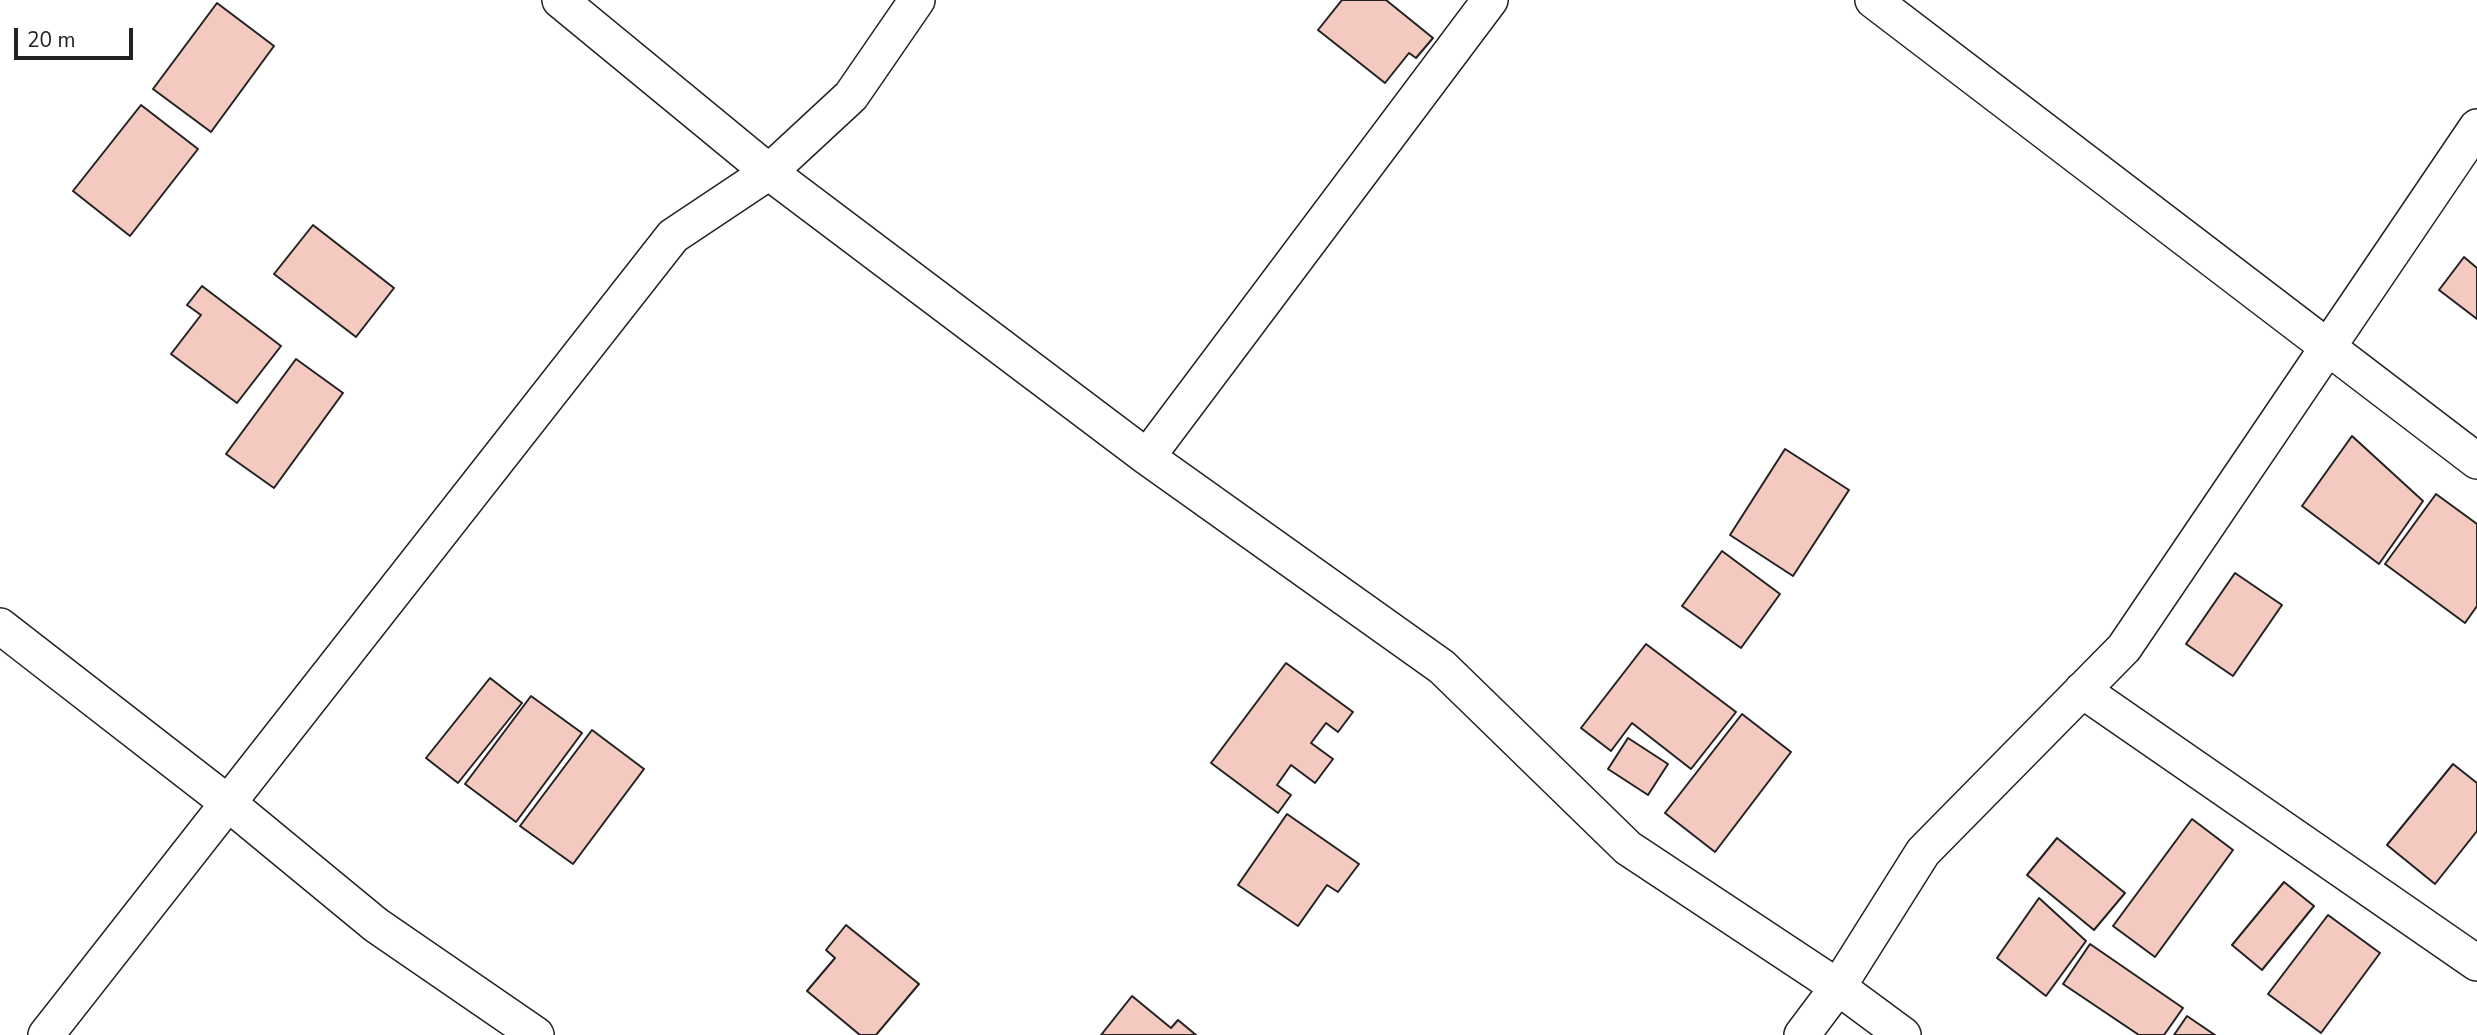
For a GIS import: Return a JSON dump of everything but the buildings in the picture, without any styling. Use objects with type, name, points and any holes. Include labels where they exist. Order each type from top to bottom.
[{"type":"street","points":[[560,0],[769,172],[1147,457],[1442,667],[1628,848],[1838,987],[1903,1035]]},
{"type":"street","points":[[46,1035],[673,236],[769,172],[851,96],[917,0]]},
{"type":"street","points":[[1147,457],[1490,0]]},
{"type":"street","points":[[1872,0],[2330,346],[2477,461]]},
{"type":"street","points":[[1802,1035],[1838,987],[1923,852],[2124,648],[2477,127]]},
{"type":"street","points":[[0,626],[228,803],[376,925],[536,1035]]},
{"type":"street","points":[[2082,690],[2477,963]]}]
